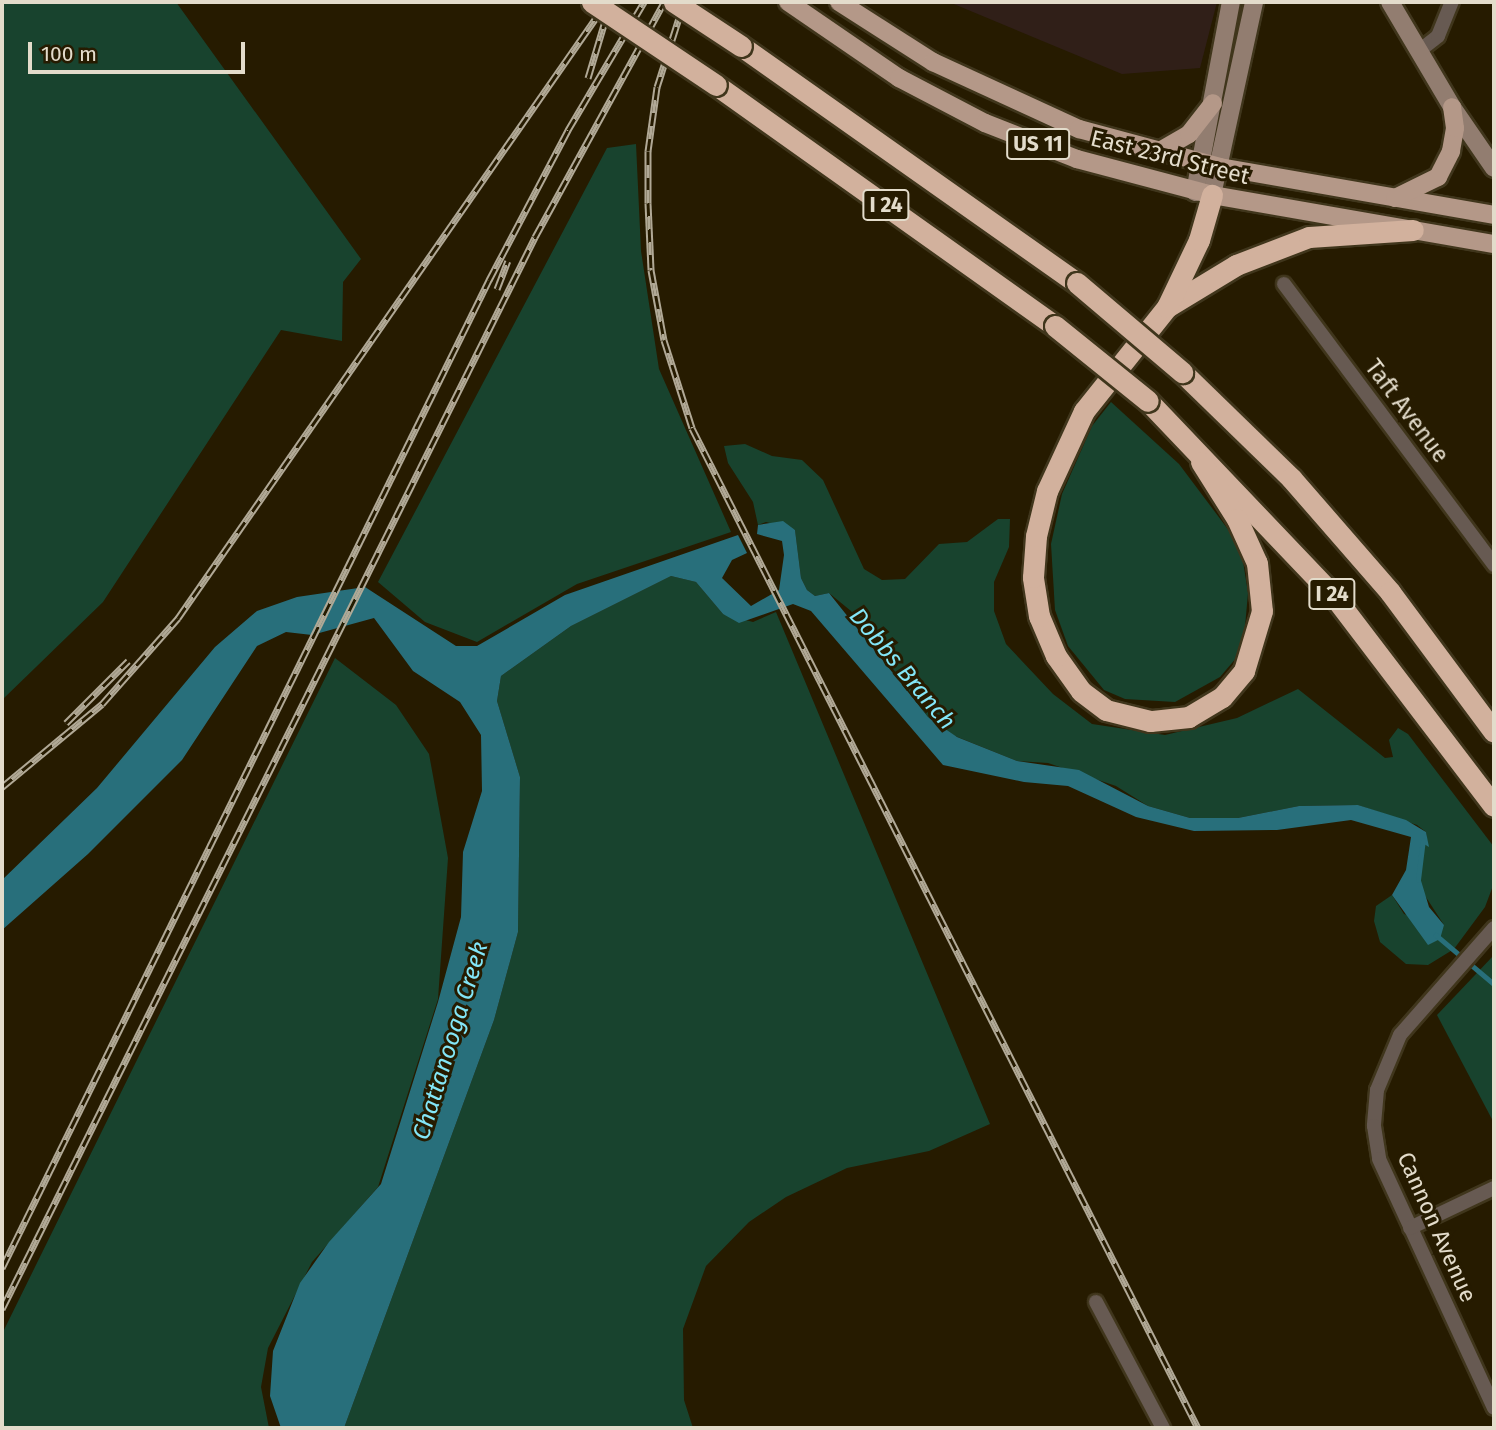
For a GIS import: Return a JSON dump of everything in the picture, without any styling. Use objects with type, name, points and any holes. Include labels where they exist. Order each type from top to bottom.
[{"type":"highway","name":"I 24","points":[[592,2],[716,85],[1055,326],[1149,401],[1201,462],[1333,595],[1494,806]]},
{"type":"highway","name":"I 24","points":[[674,2],[741,46],[1077,283],[1182,372],[1291,478],[1390,593],[1494,732]]},
{"type":"highway","points":[[1201,462],[1237,519],[1256,563],[1262,611],[1244,671],[1222,697],[1189,717],[1150,721],[1106,710],[1082,691],[1056,656],[1039,616],[1033,577],[1036,536],[1047,491],[1084,411],[1167,307],[1199,240],[1204,194]]},
{"type":"highway","points":[[1167,307],[1236,265],[1310,237],[1413,230]]},
{"type":"main road","name":"East 23rd Street","points":[[788,2],[898,78],[985,123],[1077,159],[1204,194],[1494,244]]},
{"type":"main road","name":"East 23rd Street","points":[[839,2],[898,42],[998,96],[1079,129],[1220,167],[1494,215]]},
{"type":"main road","points":[[1204,194],[1202,163],[1231,2]]},
{"type":"main road","points":[[1204,194],[1220,167],[1254,2]]},
{"type":"main road","points":[[1390,2],[1451,107],[1494,168]]},
{"type":"main road","points":[[1158,152],[1189,134],[1213,103]]},
{"type":"main road","points":[[1395,198],[1438,177],[1450,156],[1455,128],[1451,107]]},
{"type":"street","points":[[1419,51],[1438,36],[1452,2]]},
{"type":"street","name":"Taft Avenue","points":[[1284,284],[1494,565]]},
{"type":"street","name":"Cannon Avenue","points":[[1494,928],[1400,1035],[1377,1090],[1374,1126],[1379,1159],[1494,1408]]},
{"type":"street","points":[[1410,1228],[1494,1188]]},
{"type":"street","points":[[1096,1302],[1163,1428]]},
{"type":"shaded area","points":[[949,2],[1217,2],[1200,68],[1122,74]]},
{"type":"green space","points":[[2,2],[176,2],[361,259],[343,282],[342,341],[281,330],[103,602],[2,700]]},
{"type":"green space","points":[[636,144],[641,251],[659,369],[731,532],[577,584],[477,642],[425,622],[378,582],[607,148]]},
{"type":"green space","points":[[1111,402],[1179,464],[1233,536],[1243,561],[1248,593],[1244,638],[1237,657],[1220,677],[1175,702],[1125,699],[1104,690],[1068,646],[1055,610],[1051,544],[1062,494],[1092,426]]},
{"type":"green space","points":[[745,444],[772,456],[802,460],[823,480],[864,569],[882,580],[905,579],[939,544],[967,542],[998,519],[1010,519],[1009,547],[994,582],[994,611],[1006,644],[1053,694],[1092,724],[1165,735],[1237,718],[1298,689],[1385,758],[1393,757],[1389,740],[1398,728],[1408,734],[1494,847],[1494,883],[1485,907],[1454,949],[1428,965],[1406,964],[1380,942],[1374,921],[1376,906],[1392,895],[1404,914],[1444,925],[1422,891],[1419,874],[1422,843],[1428,846],[1426,832],[1417,825],[1358,805],[1299,806],[1238,818],[1190,818],[1148,806],[1116,786],[1048,763],[1017,761],[955,736],[928,717],[851,611],[829,593],[815,596],[807,590],[801,578],[795,530],[766,522],[758,525],[753,502],[728,463],[724,446]]},
{"type":"green space","points":[[671,576],[696,582],[723,614],[753,622],[776,612],[990,1124],[929,1151],[847,1168],[786,1197],[749,1222],[706,1266],[683,1329],[684,1400],[693,1428],[344,1428],[494,1020],[518,932],[520,777],[497,701],[501,676],[571,626]]},
{"type":"green space","points":[[335,658],[396,705],[429,754],[448,858],[438,999],[378,1187],[312,1262],[268,1348],[261,1387],[269,1428],[2,1428],[2,1334]]},
{"type":"green space","points":[[1494,955],[1494,1123],[1437,1015]]},
{"type":"water","name":"Chattanooga Creek","points":[[783,521],[795,530],[801,578],[807,590],[815,596],[829,593],[928,717],[957,737],[1017,761],[1079,770],[1148,806],[1190,818],[1238,818],[1299,806],[1358,805],[1406,820],[1426,832],[1429,847],[1422,843],[1419,874],[1429,907],[1444,925],[1440,939],[1428,945],[1392,895],[1406,870],[1411,837],[1351,820],[1277,830],[1194,831],[1136,817],[1068,786],[1024,782],[943,765],[811,611],[793,604],[739,623],[723,614],[696,582],[671,576],[571,626],[501,676],[497,701],[520,777],[518,932],[494,1020],[344,1428],[281,1428],[270,1396],[273,1351],[300,1283],[329,1242],[381,1184],[438,1002],[461,917],[463,852],[482,791],[481,735],[460,702],[413,671],[374,618],[312,635],[286,632],[257,646],[182,760],[88,854],[2,930],[2,880],[97,788],[215,647],[257,611],[297,597],[365,587],[456,646],[477,646],[565,595],[738,535],[747,553],[732,560],[722,578],[751,606],[779,590],[784,555],[782,541],[757,534],[758,525]]},
{"type":"waterway","name":"Dobbs Branch","points":[[1418,880],[1423,841]]},
{"type":"waterway","name":"Dobbs Branch","points":[[1436,935],[1494,984]]},
{"type":"railway","points":[[2,787],[102,704],[178,618],[607,2]]},
{"type":"railway","points":[[2,1268],[489,280],[568,130],[644,2]]},
{"type":"railway","points":[[2,1309],[535,237],[664,2]]},
{"type":"railway","points":[[684,2],[657,87],[648,151],[648,203],[651,270],[664,340],[692,428],[1198,1428]]},
{"type":"railway","points":[[588,78],[610,4]]},
{"type":"railway","points":[[497,289],[508,261]]},
{"type":"railway","points":[[66,723],[128,661]]}]
